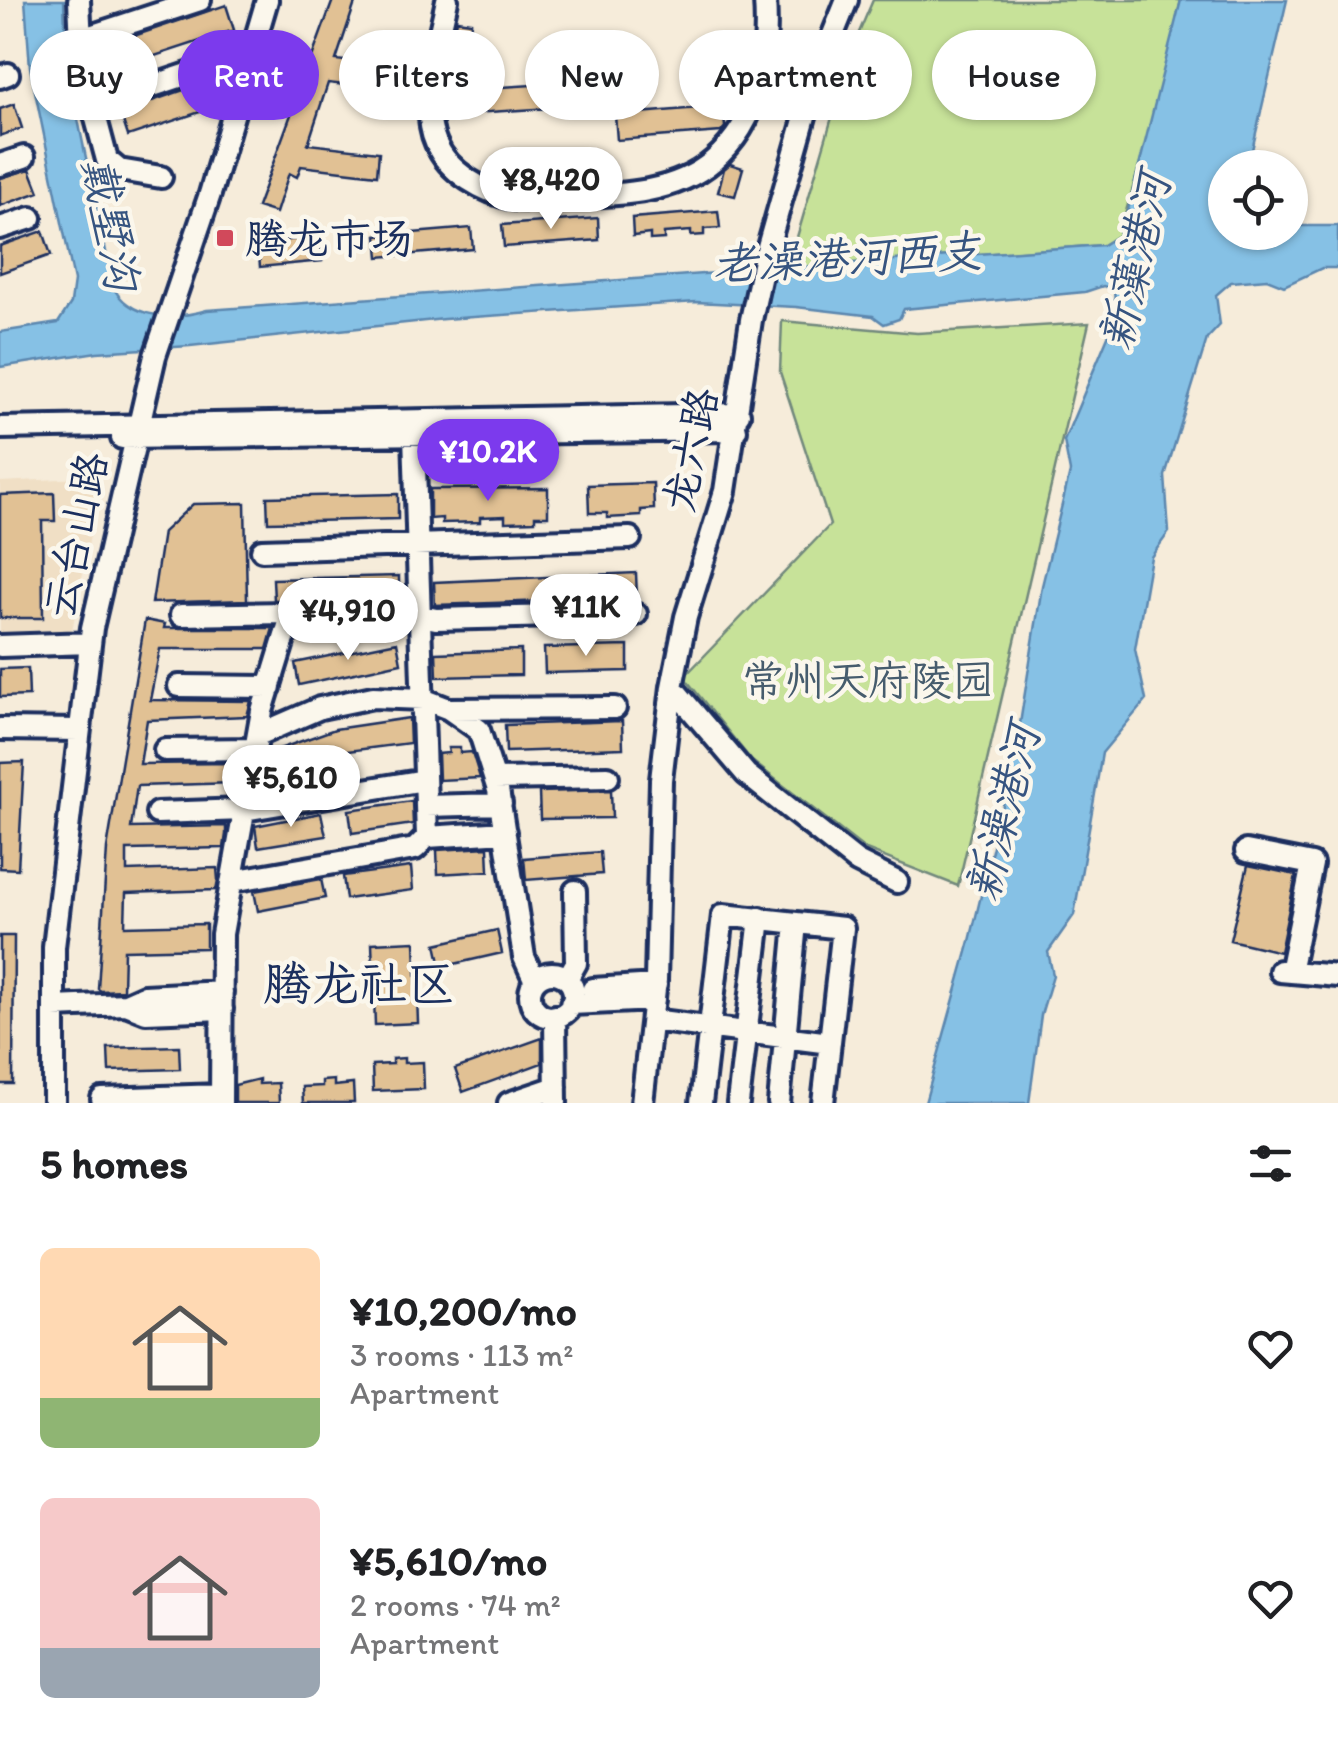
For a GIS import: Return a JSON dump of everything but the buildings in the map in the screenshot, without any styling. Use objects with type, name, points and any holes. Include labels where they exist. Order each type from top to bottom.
[{"type":"street","points":[[79,0],[81,30]]},
{"type":"street","points":[[108,30],[200,0]]},
{"type":"street","name":"云台山路","points":[[54,1103],[54,947],[90,643],[154,356],[210,194],[267,0]]},
{"type":"street","points":[[446,0],[431,87],[431,122],[436,143],[447,162],[467,178],[518,200],[617,195],[666,186],[692,176],[714,160],[736,137],[762,82],[768,36],[765,0]]},
{"type":"street","name":"龙六路","points":[[642,1103],[654,1002],[660,780],[672,687],[686,617],[725,491],[764,261],[817,74],[847,0]]},
{"type":"street","points":[[97,120],[108,160],[120,170],[161,178]]},
{"type":"street","points":[[0,165],[24,156]]},
{"type":"street","points":[[0,228],[31,218]]},
{"type":"street","points":[[0,442],[136,431],[738,422]]},
{"type":"street","points":[[0,428],[414,434],[738,422]]},
{"type":"street","points":[[414,434],[427,837]]},
{"type":"street","points":[[262,550],[630,538]]},
{"type":"street","points":[[181,615],[398,612],[436,620],[636,614]]},
{"type":"street","points":[[102,1099],[221,1099],[222,934],[257,742],[292,614]]},
{"type":"street","points":[[0,646],[90,643]]},
{"type":"street","points":[[179,686],[270,687]]},
{"type":"street","points":[[672,687],[746,774],[857,862],[898,882]]},
{"type":"street","points":[[165,750],[257,742],[320,708],[374,697],[423,699],[449,710],[479,730],[495,779],[524,957],[534,981],[530,995],[535,1009],[548,1016],[567,998],[654,1002],[710,1027],[830,1042]]},
{"type":"street","points":[[449,710],[616,708]]},
{"type":"street","points":[[0,730],[78,730]]},
{"type":"street","points":[[495,779],[608,777]]},
{"type":"street","points":[[157,813],[244,810],[426,780]]},
{"type":"street","points":[[426,806],[500,804]]},
{"type":"street","points":[[232,881],[415,849],[427,837],[505,832]]},
{"type":"street","points":[[1246,851],[1312,864],[1284,971],[1338,976]]},
{"type":"street","points":[[509,1103],[556,1095],[567,998],[576,963],[575,890]]},
{"type":"street","points":[[701,1103],[723,914],[843,928],[823,1103]]},
{"type":"street","points":[[738,1103],[760,918]]},
{"type":"street","points":[[778,1103],[796,923]]},
{"type":"street","points":[[534,981],[547,973],[567,998]]},
{"type":"street","points":[[54,1007],[126,1004],[146,1012],[222,1000]]},
{"type":"shaded area","points":[[101,477],[72,631],[51,651],[0,653],[0,482]]},
{"type":"green space","points":[[873,0],[1181,0],[1156,109],[1119,235],[1103,245],[788,268],[831,120],[912,120],[912,30],[860,30]]},
{"type":"green space","name":"常州天府陵园","points":[[782,321],[917,333],[1089,323],[958,886],[866,850],[752,761],[684,677],[830,525],[780,372]]},
{"type":"water","points":[[25,0],[64,0],[66,30],[30,30],[30,67]]},
{"type":"water","points":[[1181,0],[1287,0],[1252,150],[1208,150],[1208,250],[1308,250],[1308,226],[1338,226],[1338,268],[1322,268],[1284,286],[1267,279],[1231,282],[1216,295],[1220,325],[1207,339],[1165,476],[1169,532],[1151,557],[1135,649],[1146,700],[1102,753],[1074,915],[1048,952],[1053,975],[1041,1015],[1029,1103],[925,1103],[970,941],[1015,755],[1042,586],[1070,472],[1064,441],[1116,317],[1114,289],[1103,286],[1085,292],[904,309],[899,319],[884,324],[873,316],[696,302],[444,319],[97,352],[0,367],[0,332],[58,323],[71,303],[74,281],[41,120],[79,120],[112,285],[129,305],[166,316],[1103,245],[1119,235],[1128,210]]},
{"type":"place","name":"腾龙市场","points":[[225,238]]},
{"type":"district","name":"腾龙社区","points":[[359,983]]},
{"type":"water label","name":"戴墅沟","points":[[111,223]]},
{"type":"water label","name":"老澡港河西支","points":[[847,257]]},
{"type":"water label","name":"新藻港河","points":[[1134,261]]},
{"type":"water label","name":"新澡港河","points":[[1002,812]]}]
